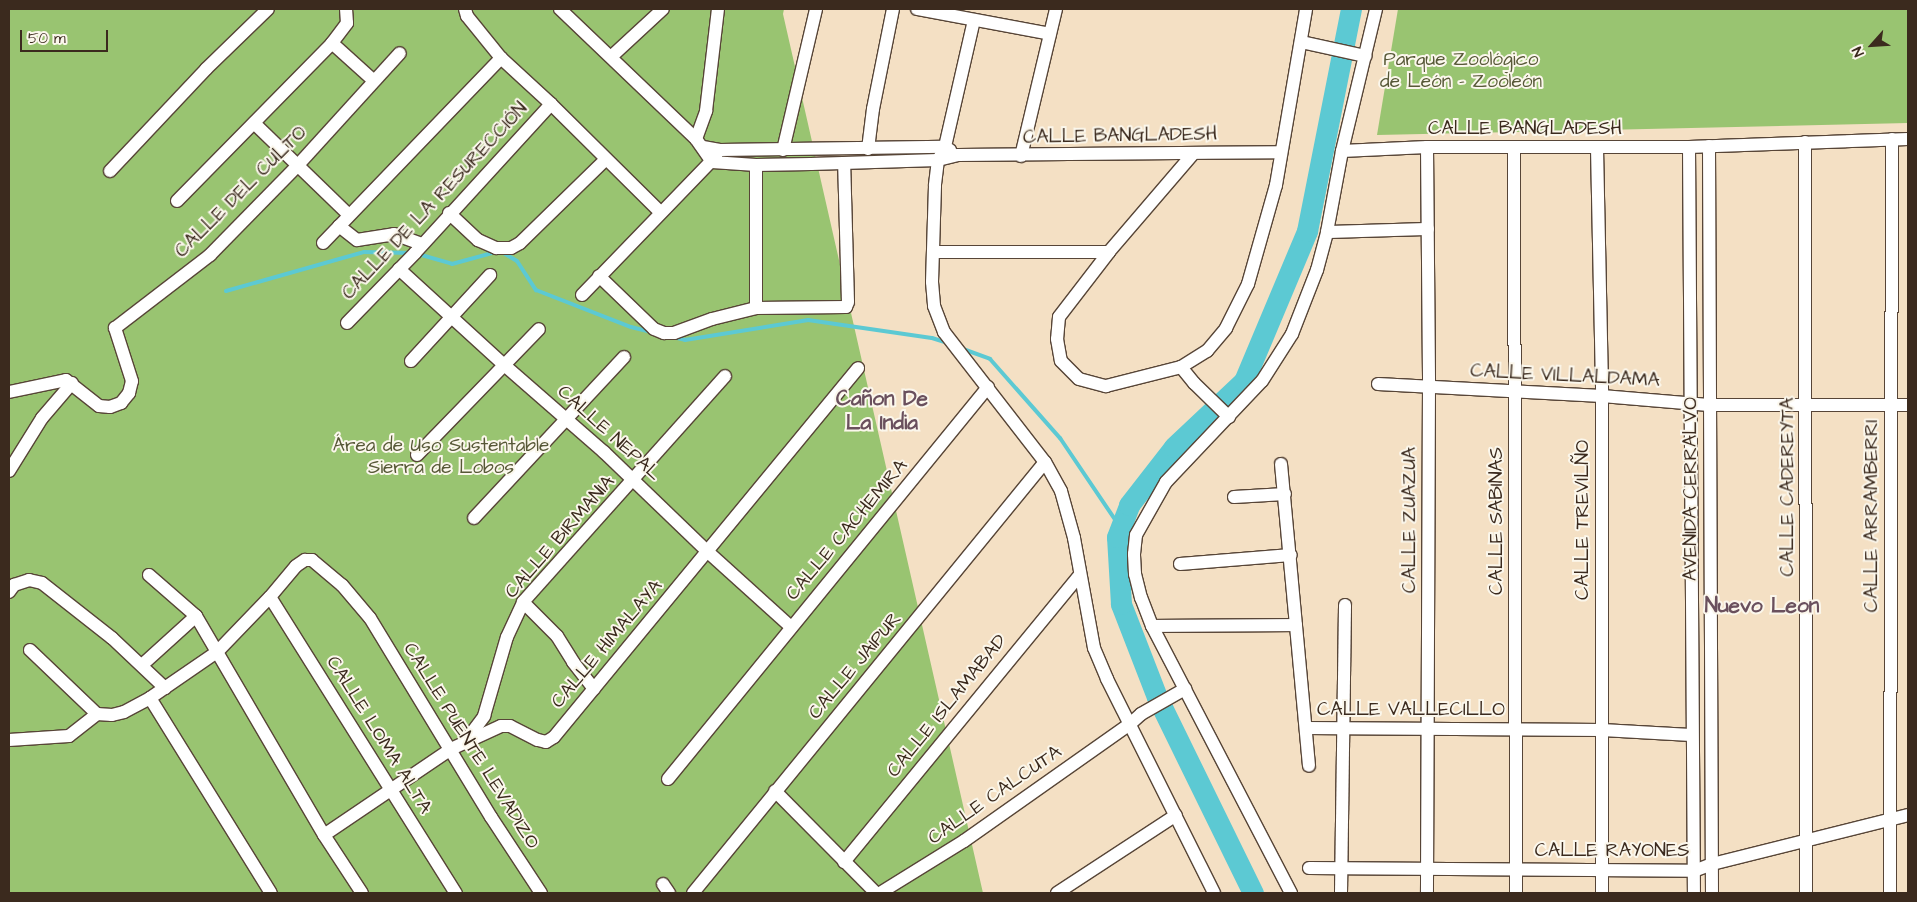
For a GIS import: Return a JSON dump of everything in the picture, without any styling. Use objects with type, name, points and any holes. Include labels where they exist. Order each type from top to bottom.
[{"type":"street","points":[[110,171],[206,69],[268,9]]},
{"type":"street","points":[[177,201],[332,43],[347,23],[346,9]]},
{"type":"street","points":[[465,9],[466,16],[500,58],[551,104],[660,212]]},
{"type":"street","points":[[560,9],[612,56],[700,143],[712,162]]},
{"type":"street","points":[[612,56],[662,9]]},
{"type":"street","points":[[700,143],[706,111],[718,9]]},
{"type":"street","points":[[783,150],[816,9]]},
{"type":"street","points":[[868,149],[872,109],[893,9]]},
{"type":"street","points":[[917,9],[1050,34]]},
{"type":"street","points":[[1021,156],[1056,9]]},
{"type":"street","points":[[1192,155],[1109,252],[1059,317],[1057,339],[1062,361],[1079,379],[1106,386],[1182,368],[1207,351],[1226,328],[1248,284],[1276,184],[1281,152],[1307,43],[1306,9]]},
{"type":"street","points":[[1291,893],[1180,692],[1140,598],[1135,574],[1136,535],[1166,482],[1226,413],[1262,381],[1292,334],[1317,270],[1327,232],[1359,55],[1376,9]]},
{"type":"street","points":[[974,20],[945,147],[938,160],[935,186],[933,252],[934,306],[944,332],[1045,462],[1061,491],[1074,538],[1094,648],[1107,679],[1214,893]]},
{"type":"street","points":[[332,43],[374,80]]},
{"type":"street","points":[[1307,43],[1359,55]]},
{"type":"street","name":"CALLE DEL CULTO","points":[[72,383],[87,398],[99,406],[110,407],[121,402],[129,393],[132,380],[115,328],[210,255],[298,164],[400,53]]},
{"type":"street","points":[[323,243],[500,58]]},
{"type":"street","name":"CALLE DE LA RESURECCIÓN","points":[[346,324],[551,104]]},
{"type":"street","points":[[254,123],[349,215]]},
{"type":"street","name":"CALLE ARRAMBERRI","points":[[1890,893],[1892,139]]},
{"type":"street","name":"CALLE BANGLADESH","points":[[1342,151],[1427,147],[1597,148],[1709,146],[1908,139]]},
{"type":"street","name":"CALLE CADEREYTA","points":[[1805,142],[1806,893]]},
{"type":"street","points":[[700,143],[720,150],[945,147],[958,155]]},
{"type":"street","name":"AVENIDA CERRALVO","points":[[1688,146],[1692,403],[1691,735],[1694,893]]},
{"type":"street","name":"AVENIDA CERRALVO","points":[[1709,146],[1712,893]]},
{"type":"street","name":"CALLE ZUAZUA","points":[[1427,147],[1429,386],[1427,893]]},
{"type":"street","name":"CALLE SABINAS","points":[[1514,148],[1516,893]]},
{"type":"street","name":"CALLE TREVILÑO","points":[[1597,148],[1602,396],[1602,893]]},
{"type":"street","points":[[582,294],[660,212],[712,162],[720,150]]},
{"type":"street","name":"CALLE BANGLADESH","points":[[712,162],[756,165],[938,160],[958,155],[1192,155],[1281,152]]},
{"type":"street","points":[[449,213],[478,240],[496,248],[511,248],[520,243],[606,159]]},
{"type":"street","points":[[599,276],[654,329],[664,333],[674,333],[712,319],[756,308],[846,307],[848,302],[844,163]]},
{"type":"street","points":[[756,165],[756,308]]},
{"type":"street","points":[[339,226],[357,240],[394,234],[422,244]]},
{"type":"street","points":[[1327,232],[1428,229]]},
{"type":"street","points":[[933,252],[1109,252]]},
{"type":"street","name":"CALLE NEPAL","points":[[399,269],[634,480],[708,552],[791,627]]},
{"type":"street","points":[[411,361],[490,275]]},
{"type":"street","points":[[417,455],[503,364],[539,329]]},
{"type":"street","points":[[474,518],[624,357]]},
{"type":"street","name":"CALLE HIMALAYA","points":[[324,836],[391,789],[457,747],[501,726],[510,726],[546,742],[554,737],[858,368]]},
{"type":"street","points":[[1182,368],[1194,383],[1226,413]]},
{"type":"street","name":"CALLE BIRMANIA","points":[[457,747],[484,716],[507,637],[523,602],[725,376]]},
{"type":"street","points":[[9,392],[58,381],[72,383]]},
{"type":"street","points":[[9,471],[42,418],[72,383]]},
{"type":"street","name":"CALLE VILLALDAMA","points":[[1378,384],[1602,396],[1709,405],[1908,405]]},
{"type":"street","name":"CALLE CACHEMIRA","points":[[668,778],[988,387]]},
{"type":"street","name":"CALLE JAIPUR","points":[[693,893],[1045,462]]},
{"type":"street","name":"CALLE VALLECILLO","points":[[1281,464],[1306,728],[1428,727],[1602,730],[1691,735]]},
{"type":"street","points":[[1234,497],[1285,494]]},
{"type":"street","points":[[1180,564],[1291,554]]},
{"type":"street","name":"CALLE PUENTE LEVADIZO","points":[[270,597],[296,566],[305,560],[312,560],[342,585],[370,618],[457,747],[541,893]]},
{"type":"street","points":[[149,575],[196,616],[324,836],[362,893]]},
{"type":"street","name":"CALLE ISLAMABAD","points":[[844,862],[1080,576]]},
{"type":"street","points":[[9,592],[14,585],[29,580],[42,582],[112,638],[165,688]]},
{"type":"street","points":[[30,650],[97,714],[112,715],[124,712],[150,698],[217,652],[270,597]]},
{"type":"street","name":"CALLE LOMA ALTA","points":[[270,597],[456,893]]},
{"type":"street","points":[[523,602],[557,636],[573,662],[594,689]]},
{"type":"street","points":[[1341,893],[1345,728],[1345,606]]},
{"type":"street","points":[[142,665],[196,616]]},
{"type":"street","points":[[1152,626],[1296,625]]},
{"type":"street","name":"CALLE CALCUTA","points":[[880,893],[964,841],[1130,724],[1141,714],[1180,692]]},
{"type":"street","points":[[150,698],[271,893]]},
{"type":"street","points":[[9,740],[69,736],[97,714]]},
{"type":"street","points":[[1306,728],[1309,766]]},
{"type":"street","points":[[774,792],[876,893]]},
{"type":"street","points":[[1057,893],[1176,815]]},
{"type":"street","name":"CALLE RAYONES","points":[[1309,868],[1694,871],[1712,864],[1908,815]]},
{"type":"green space","name":"Área de Uso Sustentable Sierra de Lobos","points":[[9,9],[784,9],[783,14],[983,893],[9,893]]},
{"type":"green space","name":"Parque Zoológico de León - Zooleón","points":[[1398,9],[1908,9],[1908,123],[1377,135]]},
{"type":"waterway","points":[[1253,893],[1157,697],[1121,604],[1117,537],[1129,505],[1174,447],[1244,381],[1307,231],[1351,9]]},
{"type":"waterway","points":[[226,291],[364,252],[411,253]]},
{"type":"waterway","points":[[418,254],[452,264],[496,252]]},
{"type":"waterway","points":[[502,252],[517,261],[536,290],[631,327],[651,332]]},
{"type":"waterway","points":[[673,337],[685,340],[808,320],[932,338],[947,343]]},
{"type":"waterway","points":[[963,349],[990,359],[1060,438],[1120,527]]},
{"type":"district","name":"Cañon De La India","points":[[882,411]]},
{"type":"district","name":"Nuevo Leon","points":[[1762,606]]}]
